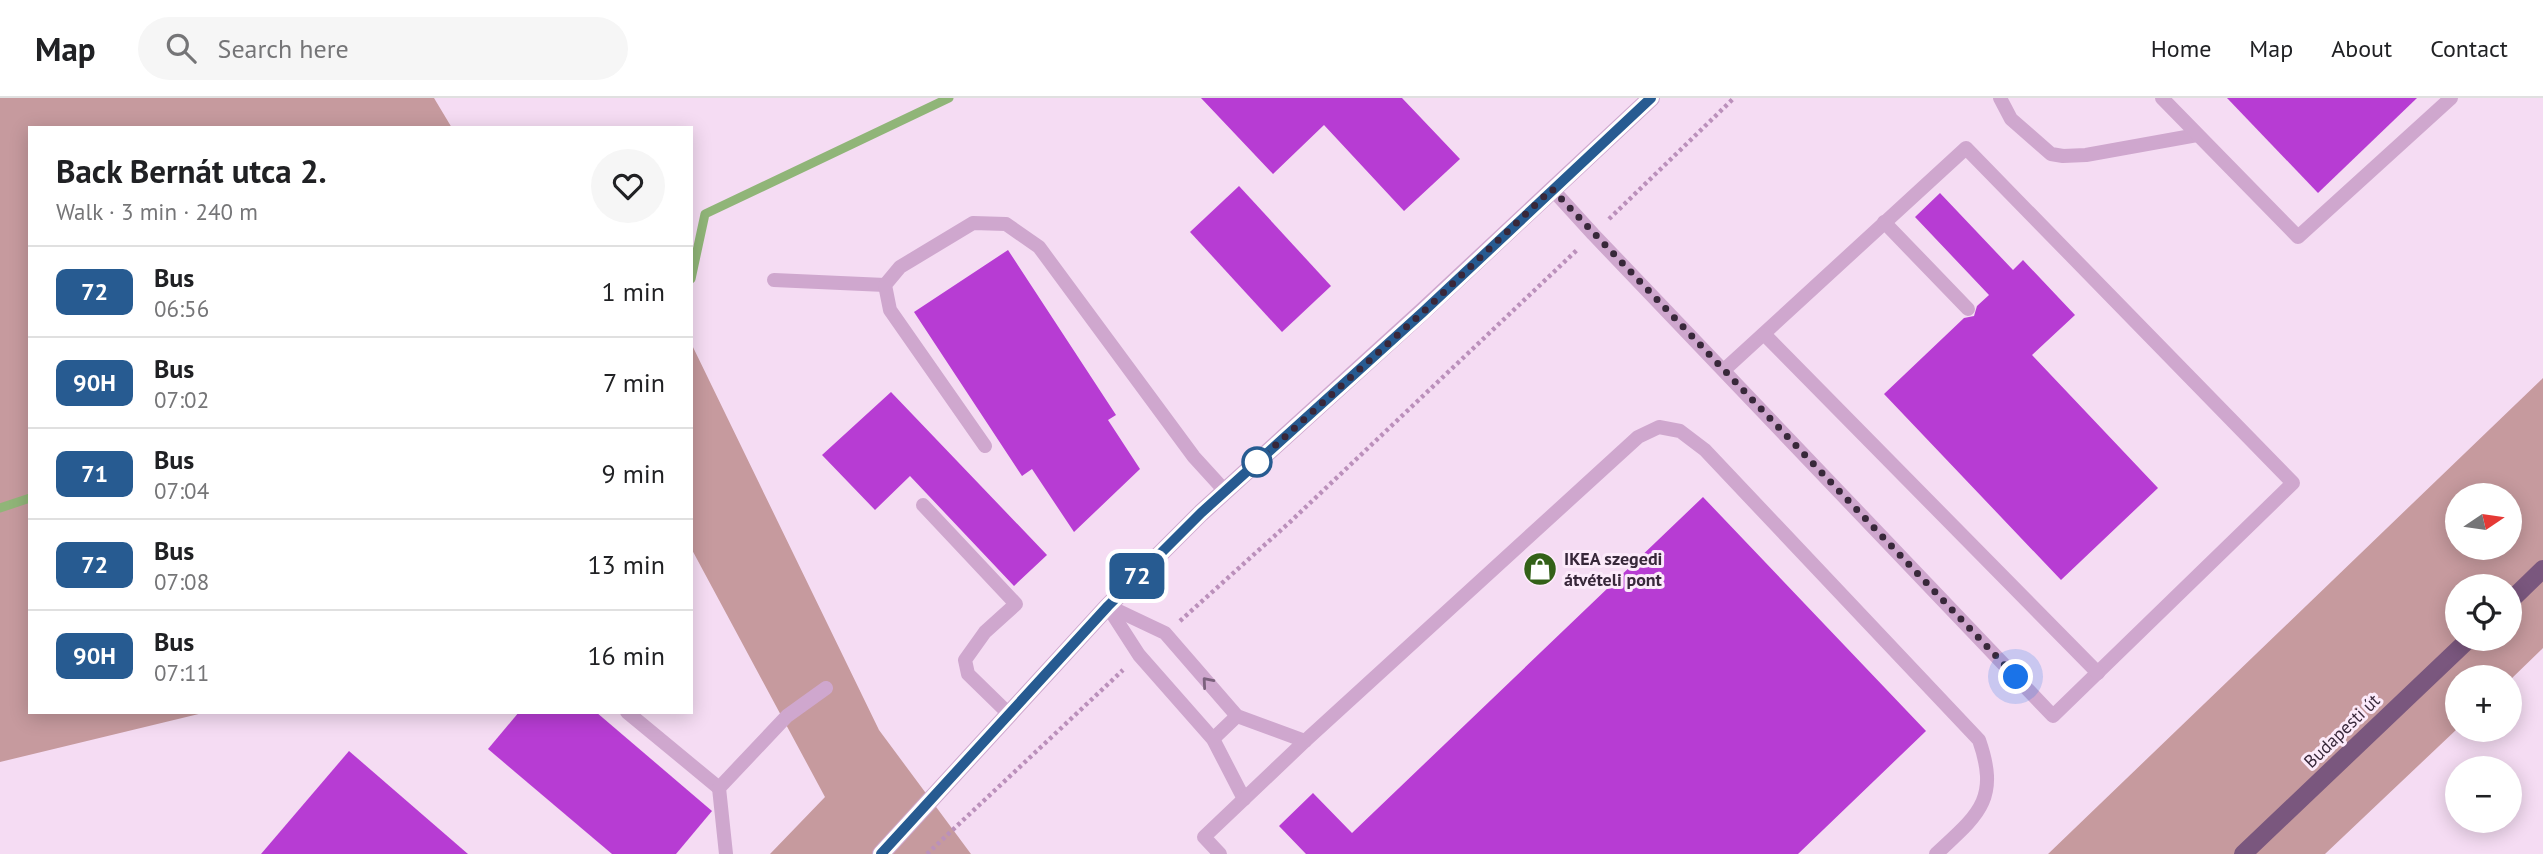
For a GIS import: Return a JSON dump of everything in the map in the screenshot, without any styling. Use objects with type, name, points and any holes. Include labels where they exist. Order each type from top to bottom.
[{"type":"main road","points":[[2522,589],[2543,569]]},
{"type":"main road","name":"Budapesti út","points":[[2243,854],[2456,651]]},
{"type":"street","points":[[881,854],[1108,606],[1225,491],[1423,312],[1651,98]]},
{"type":"lane","points":[[2000,98],[2011,119],[2051,154],[2085,155],[2197,135]]},
{"type":"lane","points":[[2162,98],[2298,237],[2451,98]]},
{"type":"lane","points":[[1552,189],[1593,234],[2053,716],[2294,483],[1966,148],[1724,370]]},
{"type":"lane","points":[[1884,222],[1968,309]]},
{"type":"lane","points":[[985,446],[890,310],[886,285],[900,267],[973,223],[1006,224],[1039,247],[1194,457],[1225,491]]},
{"type":"lane","points":[[774,280],[886,285]]},
{"type":"lane","points":[[1763,334],[2098,673]]},
{"type":"lane","points":[[1220,854],[1204,837],[1305,741],[1638,437],[1660,428],[1680,431],[1705,450],[1979,740],[1988,765],[1988,793],[1967,825],[1936,854]]},
{"type":"lane","points":[[923,505],[1016,604],[985,632],[965,660],[968,674],[1009,714]]},
{"type":"lane","points":[[1108,606],[1166,633],[1237,716],[1305,741]]},
{"type":"lane","points":[[1108,606],[1139,655],[1213,739],[1244,799]]},
{"type":"lane","points":[[719,788],[787,716],[825,688]]},
{"type":"lane","points":[[629,714],[719,788],[726,854]]},
{"type":"lane","points":[[1213,739],[1237,716]]},
{"type":"path","points":[[1166,633],[1290,522],[1734,98]]},
{"type":"path","points":[[927,854],[1139,655]]},
{"type":"shaded area","points":[[0,98],[434,98],[451,126],[28,126],[28,714],[199,714],[0,762]]},
{"type":"shaded area","points":[[693,347],[879,730],[971,854],[770,854],[825,797],[693,552]]},
{"type":"shaded area","points":[[2543,378],[2543,648],[2522,668],[2522,665],[2445,665],[2445,740],[2325,854],[2048,854]]},
{"type":"building","points":[[1201,98],[1402,98],[1460,159],[1404,211],[1324,125],[1273,174]]},
{"type":"building","points":[[2227,98],[2417,98],[2318,193]]},
{"type":"building","points":[[1239,186],[1331,286],[1282,332],[1190,232]]},
{"type":"building","points":[[1940,193],[2013,270],[2023,260],[2075,315],[2032,355],[2158,488],[2061,580],[1884,394],[1964,318],[1974,316],[1977,306],[1989,295],[1915,217]]},
{"type":"building","points":[[1008,250],[1116,415],[1108,420],[1140,469],[1074,532],[1032,469],[1022,476],[914,312]]},
{"type":"building","points":[[891,392],[1047,555],[1014,586],[910,476],[875,510],[822,455]]},
{"type":"building","points":[[1703,497],[1926,731],[1798,854],[1306,854],[1279,826],[1313,793],[1352,833]]},
{"type":"building","points":[[517,714],[598,714],[712,811],[676,854],[612,854],[488,749]]},
{"type":"building","points":[[349,751],[468,854],[261,854]]},
{"type":"waterway","points":[[693,270],[705,214],[949,98]]},
{"type":"waterway","points":[[0,508],[28,499]]},
{"type":"bus line","name":"72","points":[[881,854],[1108,606],[1201,513],[1423,312],[1651,98]]},
{"type":"place","name":"IKEA szegedi átvételi pont","points":[[1540,569]]},
{"type":"route","points":[[1257,462],[1423,312],[1552,189],[2016,677]]}]
